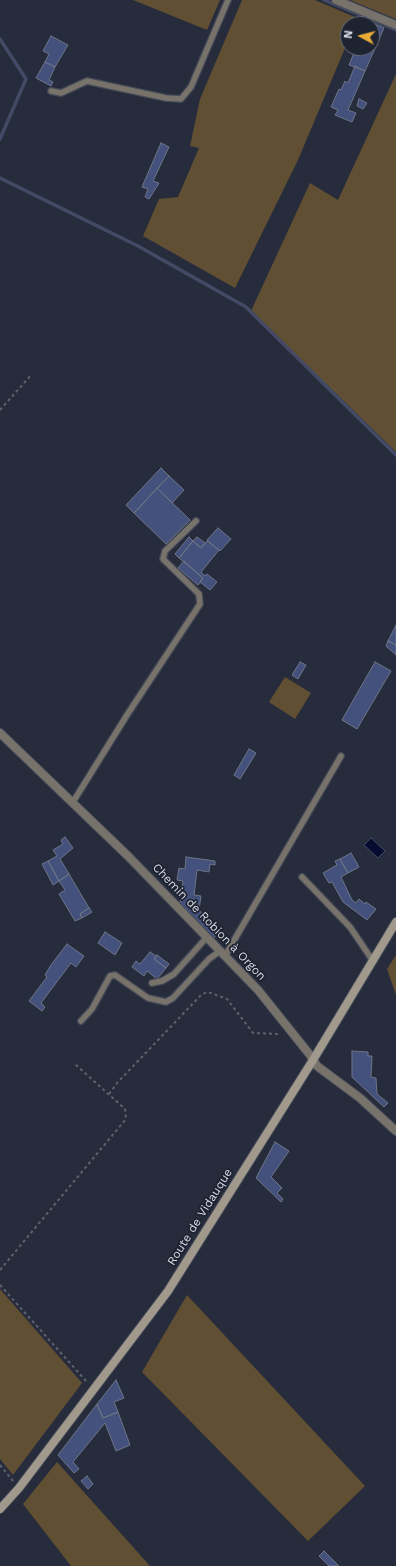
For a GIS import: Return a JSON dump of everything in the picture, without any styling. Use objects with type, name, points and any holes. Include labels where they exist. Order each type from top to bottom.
[{"type":"street","points":[[336,0],[396,25]]},
{"type":"street","name":"Chemin de Robion à Orgon","points":[[0,733],[128,856],[223,953],[258,990],[317,1066],[360,1098],[396,1131]]},
{"type":"street","name":"Route de Vidauque","points":[[0,1509],[19,1488],[168,1291],[311,1057],[373,961],[396,922]]},
{"type":"lane","points":[[51,91],[61,93],[87,82],[166,98],[181,99],[191,87],[228,0]]},
{"type":"lane","points":[[73,802],[127,715],[200,604],[199,594],[163,559],[166,551],[196,521]]},
{"type":"lane","points":[[81,1021],[92,1009],[110,976],[115,975],[148,998],[166,1002],[173,998],[209,959],[223,953],[341,756]]},
{"type":"lane","points":[[302,877],[350,928],[373,961]]},
{"type":"lane","points":[[152,983],[162,981],[174,974],[207,938]]},
{"type":"path","points":[[0,410],[32,374]]},
{"type":"path","points":[[109,1094],[118,1082],[202,994],[208,992],[227,999],[253,1033],[292,1033]]},
{"type":"path","points":[[0,1270],[126,1119],[125,1109],[75,1064]]},
{"type":"path","points":[[0,1285],[93,1389]]},
{"type":"path","points":[[0,1465],[19,1488]]},
{"type":"shaded area","points":[[133,0],[220,0],[207,30]]},
{"type":"shaded area","points":[[242,0],[315,0],[352,16],[340,16],[340,56],[342,56],[298,160],[235,288],[143,236],[159,199],[178,197],[199,148],[190,146],[200,99]]},
{"type":"shaded area","points":[[350,0],[396,0],[396,19]]},
{"type":"shaded area","points":[[396,74],[396,452],[251,311],[310,183],[338,200]]},
{"type":"shaded area","points":[[285,677],[311,693],[295,719],[269,702]]},
{"type":"shaded area","points":[[396,955],[396,995],[387,969]]},
{"type":"shaded area","points":[[0,1289],[82,1383],[13,1475],[0,1459]]},
{"type":"shaded area","points":[[187,1295],[365,1486],[308,1541],[142,1372]]},
{"type":"shaded area","points":[[57,1462],[150,1566],[71,1566],[23,1504]]},
{"type":"water","points":[[371,838],[385,851],[378,858],[364,845]]},
{"type":"building","points":[[380,26],[384,28],[380,37]]},
{"type":"building","points":[[51,36],[68,45],[55,67],[45,62],[49,54],[43,51]]},
{"type":"building","points":[[353,56],[372,56],[365,71],[349,65]]},
{"type":"building","points":[[45,62],[55,67],[49,80],[53,82],[51,86],[36,78]]},
{"type":"building","points":[[355,66],[365,71],[348,110],[356,113],[352,122],[335,115],[338,110],[331,107],[339,89],[341,90],[345,81],[348,83]]},
{"type":"building","points":[[359,99],[367,103],[363,109],[357,106]]},
{"type":"building","points":[[161,143],[169,147],[153,181],[159,183],[149,199],[145,197],[148,189],[142,187]]},
{"type":"building","points":[[161,468],[169,476],[134,513],[126,505]]},
{"type":"building","points":[[169,476],[184,490],[172,503],[157,488]]},
{"type":"building","points":[[157,488],[190,520],[166,544],[134,513]]},
{"type":"building","points":[[218,528],[231,539],[220,551],[207,540]]},
{"type":"building","points":[[189,537],[193,541],[179,558],[175,554]]},
{"type":"building","points":[[197,537],[205,543],[201,548],[193,541]]},
{"type":"building","points":[[193,541],[201,548],[207,541],[219,550],[201,572],[205,576],[207,574],[217,582],[210,590],[200,582],[203,578],[179,558]]},
{"type":"building","points":[[184,561],[203,578],[198,585],[178,568]]},
{"type":"building","points":[[396,625],[396,645],[388,641]]},
{"type":"building","points":[[388,641],[396,645],[396,655],[386,646]]},
{"type":"building","points":[[300,662],[306,665],[298,679],[292,675]]},
{"type":"building","points":[[375,662],[391,671],[357,729],[342,720]]},
{"type":"building","points":[[249,749],[256,753],[240,779],[234,775]]},
{"type":"building","points":[[65,837],[73,848],[60,859],[69,874],[59,881],[48,861],[57,856],[53,850],[63,844],[61,840]]},
{"type":"building","points":[[351,853],[359,867],[348,873],[340,859]]},
{"type":"building","points":[[186,857],[215,861],[215,865],[210,864],[209,872],[197,870],[194,895],[201,896],[199,910],[209,921],[218,926],[213,934],[215,936],[214,938],[180,903],[183,881],[177,880],[179,868],[185,869]]},
{"type":"building","points":[[340,859],[348,873],[341,877],[352,900],[356,903],[359,899],[365,904],[366,902],[376,909],[367,920],[343,902],[332,882],[329,883],[323,873],[337,865],[335,861]]},
{"type":"building","points":[[48,861],[59,881],[53,885],[42,864]]},
{"type":"building","points":[[69,874],[89,908],[80,914],[82,918],[75,921],[59,894],[65,890],[59,881]]},
{"type":"building","points":[[89,908],[92,912],[82,918],[80,914]]},
{"type":"building","points":[[105,932],[122,943],[115,955],[98,943]]},
{"type":"building","points":[[67,944],[84,956],[76,967],[71,963],[41,1003],[45,1007],[42,1011],[29,1001],[47,977],[45,975],[51,965]]},
{"type":"building","points":[[150,952],[156,956],[154,959],[166,968],[157,979],[147,971],[144,976],[132,967],[136,961],[140,964]]},
{"type":"building","points":[[157,955],[169,964],[166,968],[154,959]]},
{"type":"building","points":[[352,1051],[368,1052],[368,1056],[372,1056],[371,1077],[376,1078],[377,1094],[388,1103],[384,1107],[352,1077]]},
{"type":"building","points":[[275,1142],[289,1151],[271,1177],[282,1188],[277,1193],[283,1199],[281,1202],[256,1178]]},
{"type":"building","points":[[116,1380],[124,1398],[114,1402],[118,1412],[103,1418],[97,1404]]},
{"type":"building","points":[[97,1404],[103,1418],[118,1412],[130,1445],[116,1451],[105,1423],[73,1462],[79,1469],[74,1473],[58,1455]]},
{"type":"building","points":[[87,1476],[93,1484],[88,1489],[81,1481]]},
{"type":"building","points":[[324,1551],[339,1566],[329,1566],[319,1556]]},
{"type":"waterway","points":[[324,0],[396,30]]},
{"type":"waterway","points":[[0,39],[26,79],[0,139]]},
{"type":"waterway","points":[[0,178],[138,246],[246,307],[396,455]]}]
